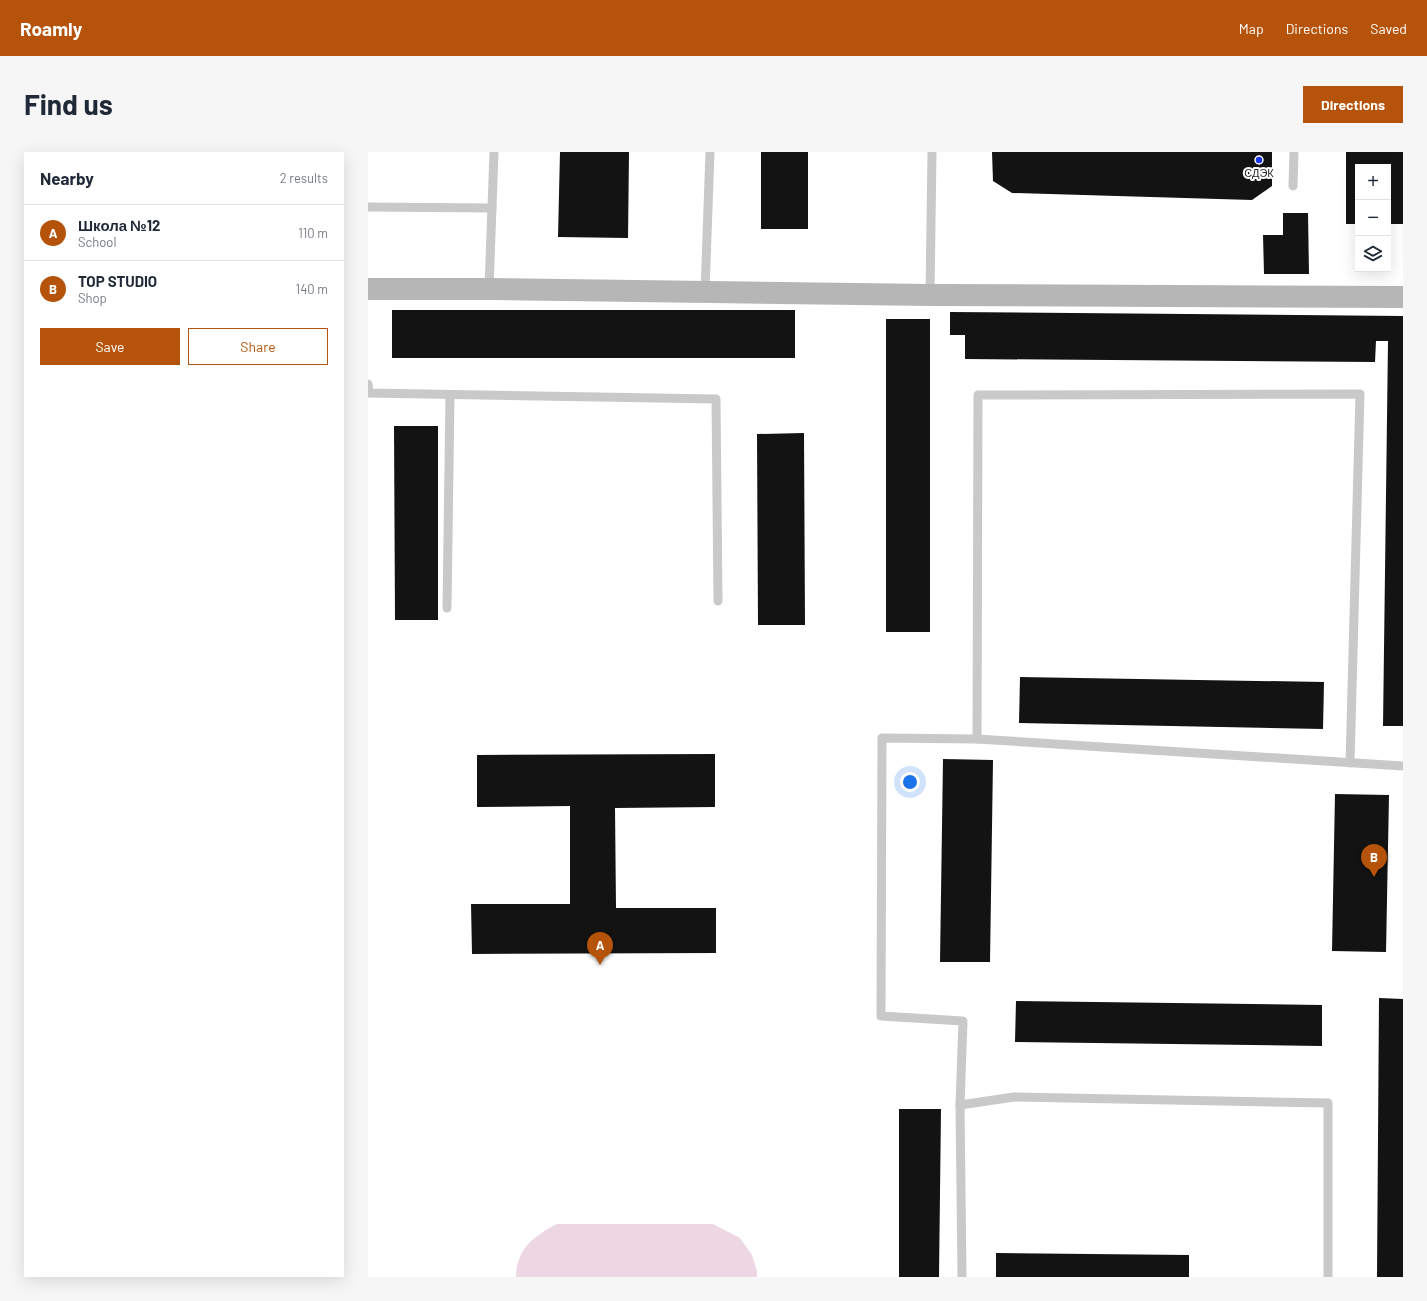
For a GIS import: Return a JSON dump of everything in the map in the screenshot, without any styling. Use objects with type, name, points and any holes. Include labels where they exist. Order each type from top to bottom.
[{"type":"street","points":[[368,289],[489,289],[930,295],[1403,297]]},
{"type":"lane","points":[[489,289],[494,152]]},
{"type":"lane","points":[[705,292],[710,152]]},
{"type":"lane","points":[[930,295],[932,152]]},
{"type":"lane","points":[[1293,186],[1294,152]]},
{"type":"lane","points":[[368,207],[492,208]]},
{"type":"lane","points":[[368,384],[369,394],[716,399],[718,601]]},
{"type":"lane","points":[[448,608],[450,394]]},
{"type":"lane","points":[[977,739],[978,394],[1360,394],[1350,764]]},
{"type":"lane","points":[[962,1277],[960,1105],[963,1021],[881,1016],[882,738],[977,739],[1350,764],[1403,766]]},
{"type":"lane","points":[[960,1105],[1014,1097],[1328,1103],[1328,1277]]},
{"type":"shaded area","points":[[557,1224],[713,1224],[740,1238],[752,1255],[757,1271],[757,1277],[516,1277],[519,1259],[528,1244],[541,1233]]},
{"type":"building","points":[[560,152],[629,152],[628,238],[558,237]]},
{"type":"building","points":[[761,152],[808,152],[808,229],[761,229]]},
{"type":"building","points":[[992,152],[1272,152],[1272,186],[1252,200],[1012,193],[993,181]]},
{"type":"building","points":[[1346,152],[1403,152],[1403,224],[1391,224],[1391,164],[1355,164],[1355,224],[1346,224]]},
{"type":"building","points":[[1283,213],[1308,213],[1309,274],[1264,274],[1263,235],[1283,235]]},
{"type":"building","points":[[392,310],[795,310],[795,358],[392,358]]},
{"type":"building","points":[[950,312],[1403,316],[1403,726],[1383,726],[1388,341],[1376,341],[1375,362],[965,359],[965,335],[950,335]]},
{"type":"building","points":[[886,319],[930,319],[930,632],[886,632]]},
{"type":"building","points":[[394,426],[438,426],[438,620],[395,620]]},
{"type":"building","points":[[804,433],[805,625],[758,625],[757,434]]},
{"type":"building","points":[[1020,677],[1324,682],[1323,729],[1019,723]]},
{"type":"building","points":[[715,754],[715,807],[615,808],[616,908],[716,908],[716,953],[472,954],[471,904],[570,904],[570,806],[477,807],[477,755]]},
{"type":"building","points":[[943,759],[993,760],[990,962],[940,962]]},
{"type":"building","points":[[1335,794],[1389,795],[1386,952],[1332,951]]},
{"type":"building","points":[[1379,998],[1403,999],[1403,1277],[1377,1277]]},
{"type":"building","points":[[1016,1001],[1322,1005],[1322,1046],[1015,1042]]},
{"type":"building","points":[[899,1109],[941,1109],[939,1277],[899,1277]]},
{"type":"building","points":[[996,1253],[1189,1255],[1189,1277],[996,1277]]},
{"type":"place","name":"СДЭК","points":[[1259,160]]},
{"type":"place","name":"TOP STUDIO","points":[[1374,877]]},
{"type":"place","name":"Школа №12","points":[[600,965]]}]
